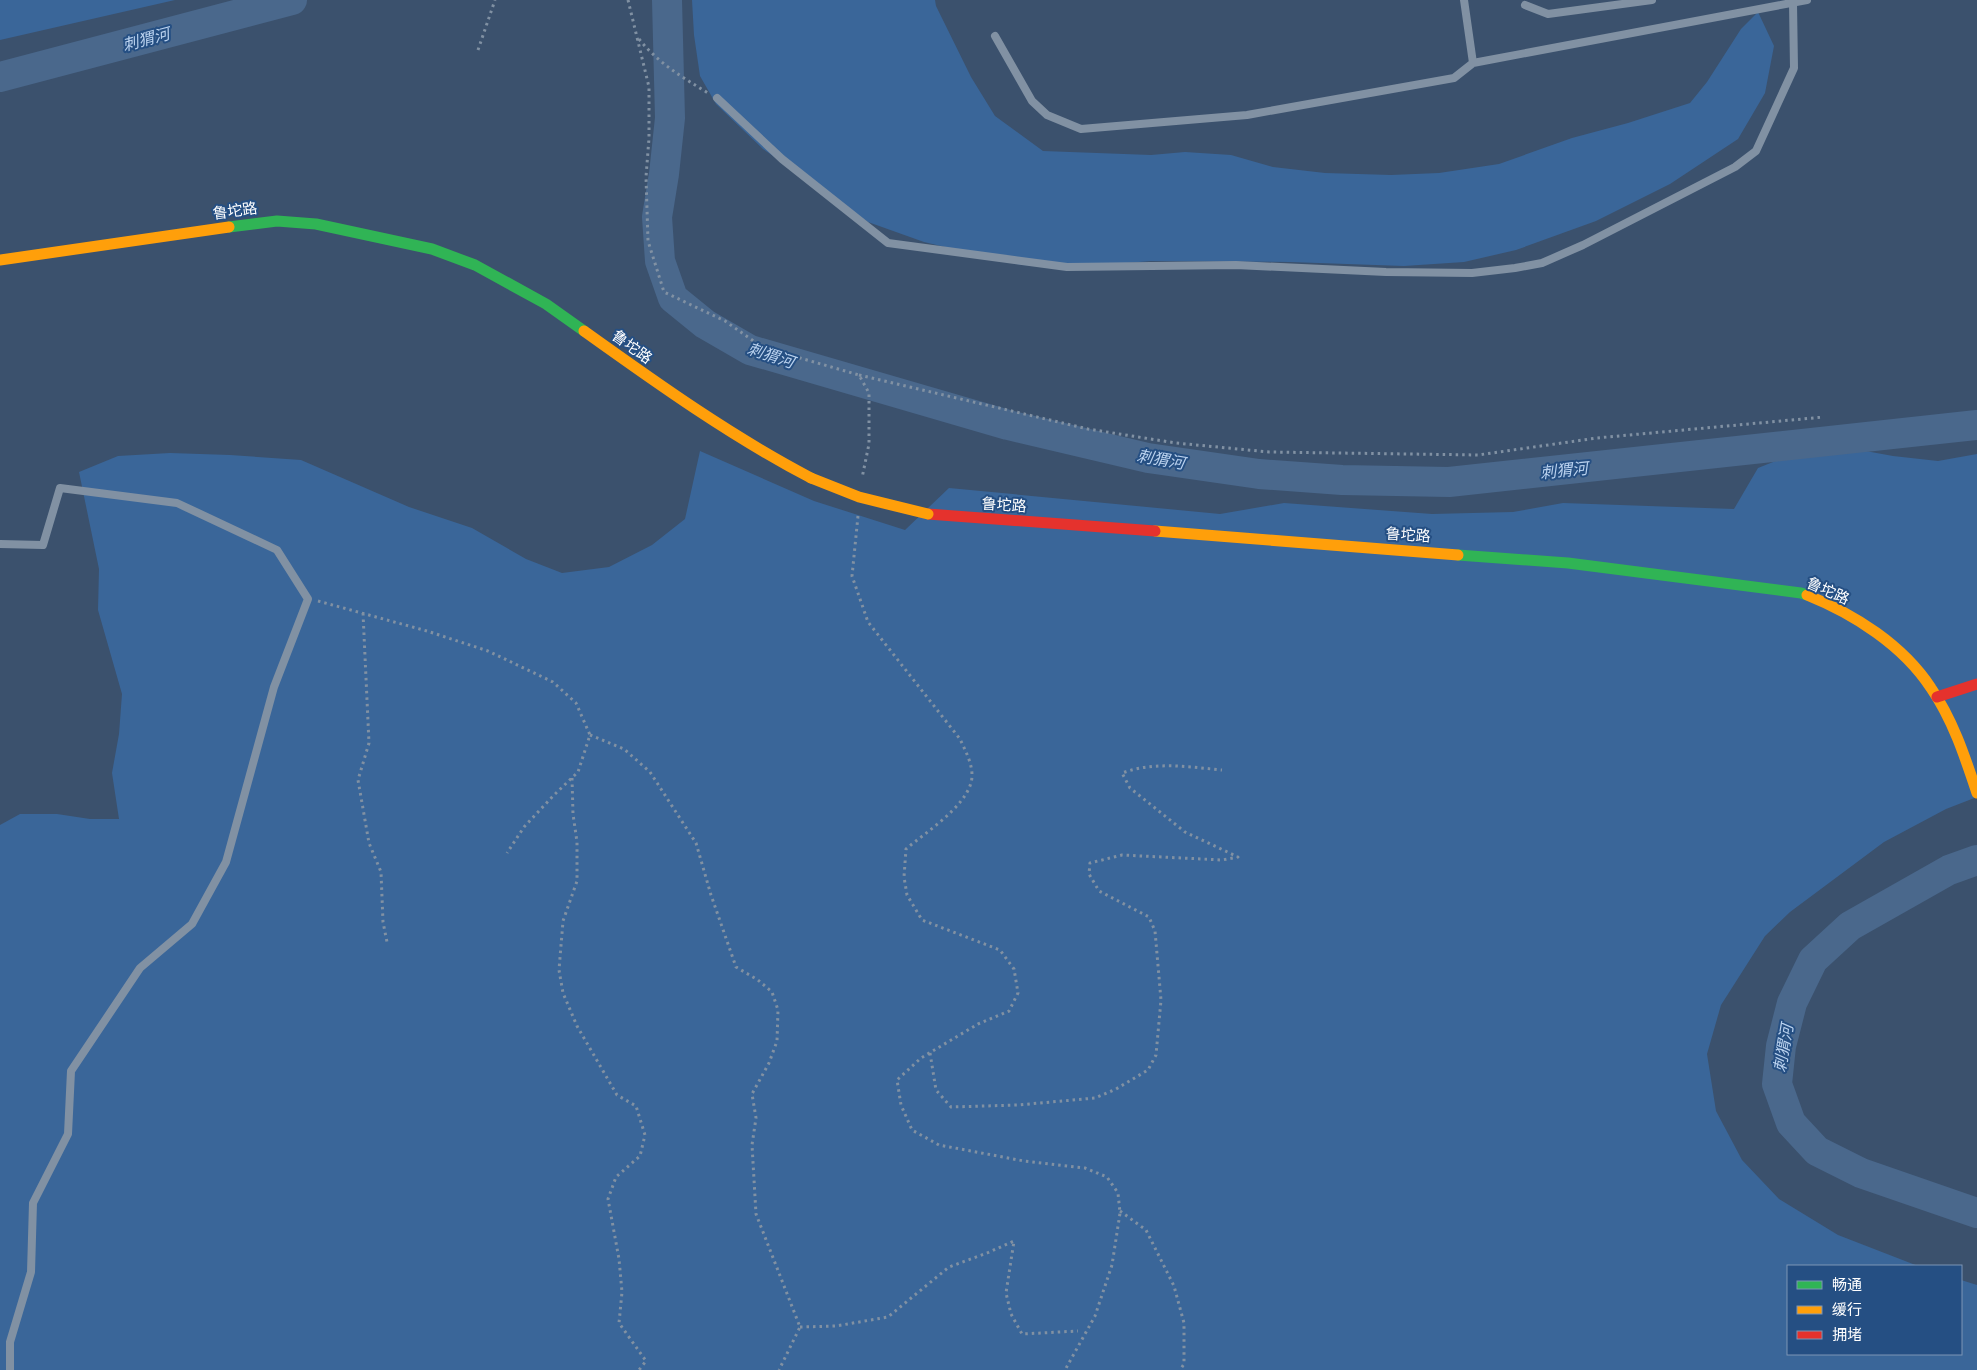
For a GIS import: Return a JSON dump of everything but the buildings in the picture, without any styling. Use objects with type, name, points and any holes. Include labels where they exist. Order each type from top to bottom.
[{"type":"main road","name":"鲁坨路","points":[[0,260],[260,222],[277,221],[316,224],[432,249],[475,266],[546,304],[668,391],[762,452],[811,478],[859,497],[928,514],[1568,562],[1801,593],[1835,607],[1865,626],[1895,649],[1922,675],[1937,697],[1957,735],[1977,793]]},
{"type":"main road","points":[[1937,697],[1977,684]]},
{"type":"lane","points":[[1464,0],[1473,63]]},
{"type":"lane","points":[[1525,5],[1548,14],[1652,0]]},
{"type":"lane","points":[[995,36],[1032,101],[1046,115],[1081,129],[1248,115],[1454,78],[1473,63],[1807,0]]},
{"type":"lane","points":[[717,98],[782,159],[888,242],[1067,267],[1236,265],[1386,272],[1472,273],[1542,263],[1584,245],[1735,167],[1756,151],[1794,68],[1793,3]]},
{"type":"lane","points":[[0,544],[43,545],[60,488],[177,502],[277,550],[308,599],[274,687],[226,862],[192,924],[140,968],[71,1070],[68,1134],[33,1203],[31,1272],[10,1342],[10,1370]]},
{"type":"path","points":[[478,50],[495,0]]},
{"type":"path","points":[[628,0],[649,87],[649,138],[646,177],[648,241],[664,292],[725,321],[762,347],[858,375],[1088,429],[1176,443],[1269,452],[1478,455],[1596,438],[1824,417]]},
{"type":"path","points":[[638,37],[650,52],[670,69],[717,98]]},
{"type":"path","points":[[858,375],[869,393],[869,444],[861,482]]},
{"type":"path","points":[[858,511],[852,576],[868,622],[960,739],[969,758],[971,782],[959,805],[906,849],[904,877],[907,895],[922,920],[1000,950],[1014,969],[1018,993],[1009,1011],[978,1024],[921,1058],[897,1080],[901,1105],[912,1130],[939,1145],[1024,1161],[1085,1168],[1107,1177],[1118,1193],[1120,1212],[1110,1274],[1094,1316],[1065,1370]]},
{"type":"path","points":[[308,599],[363,613],[488,651],[553,682],[576,703],[590,735],[578,772],[524,827],[507,853]]},
{"type":"path","points":[[363,613],[369,743],[358,780],[369,843],[381,872],[387,942]]},
{"type":"path","points":[[590,735],[624,749],[650,772],[696,843],[711,895],[736,967],[758,980],[772,992],[778,1010],[777,1041],[769,1063],[752,1094],[756,1118],[752,1145],[756,1214],[800,1327],[779,1370]]},
{"type":"path","points":[[930,1053],[936,1090],[951,1107],[1018,1105],[1095,1098],[1116,1089],[1148,1070],[1156,1055],[1161,1000],[1155,931],[1149,917],[1099,891],[1089,874],[1090,863],[1122,855],[1222,860],[1238,857],[1185,832],[1130,788],[1122,773],[1134,769],[1168,765],[1222,770]]},
{"type":"path","points":[[572,778],[573,814],[577,842],[577,882],[563,921],[559,970],[563,993],[577,1026],[616,1095],[636,1106],[646,1136],[640,1156],[616,1177],[608,1199],[622,1292],[619,1323],[646,1361],[639,1370]]},
{"type":"path","points":[[1120,1212],[1146,1230],[1174,1286],[1184,1323],[1184,1364],[1180,1370]]},
{"type":"path","points":[[800,1327],[836,1326],[888,1317],[948,1267],[1014,1241],[1006,1293],[1011,1314],[1022,1334],[1078,1331]]},
{"type":"shaded area","points":[[0,0],[175,0],[0,40]]},
{"type":"shaded area","points":[[692,0],[935,0],[936,6],[971,77],[995,116],[1043,151],[1151,155],[1185,152],[1231,155],[1273,167],[1325,173],[1391,175],[1439,173],[1499,164],[1572,138],[1628,123],[1690,103],[1707,82],[1741,29],[1758,12],[1774,46],[1765,93],[1738,139],[1670,184],[1596,221],[1516,250],[1464,262],[1404,266],[1290,262],[1151,261],[1077,267],[1021,265],[924,242],[868,222],[763,149],[716,104],[700,76],[694,35]]},
{"type":"shaded area","points":[[1827,444],[1893,456],[1938,461],[1977,454],[1977,797],[1946,809],[1884,842],[1790,912],[1765,936],[1721,1005],[1707,1054],[1716,1111],[1742,1160],[1779,1199],[1838,1235],[1915,1265],[1787,1265],[1787,1355],[1962,1355],[1962,1280],[1977,1285],[1977,1370],[0,1370],[0,825],[20,814],[57,814],[90,819],[119,819],[112,773],[119,734],[122,694],[98,610],[99,569],[79,472],[118,456],[170,453],[301,460],[409,507],[472,528],[526,559],[562,573],[609,567],[652,545],[685,519],[700,451],[814,501],[905,530],[949,488],[1220,514],[1284,503],[1432,514],[1513,512],[1563,503],[1734,509],[1758,468],[1793,454]]},
{"type":"waterway","name":"刺猬河","points":[[0,77],[292,0]]},
{"type":"waterway","name":"刺猬河","points":[[667,0],[670,118],[657,217],[660,261],[673,298],[705,324],[750,350],[1008,425],[1148,458],[1259,474],[1342,480],[1449,482],[1977,425]]},
{"type":"waterway","name":"刺猬河","points":[[1977,860],[1949,870],[1850,926],[1813,960],[1792,1003],[1781,1046],[1777,1084],[1791,1123],[1817,1151],[1861,1173],[1977,1213]]},
{"type":"traffic: fast","points":[[229,227],[277,221],[316,224],[432,249],[475,265],[546,304],[584,331]]},
{"type":"traffic: fast","points":[[1458,555],[1568,563],[1807,595]]},
{"type":"traffic: slow","points":[[0,260],[229,227]]},
{"type":"traffic: slow","points":[[584,331],[667,390],[724,427],[811,478]]},
{"type":"traffic: slow","points":[[811,478],[859,497],[928,514]]},
{"type":"traffic: slow","points":[[1155,531],[1458,555]]},
{"type":"traffic: slow","points":[[1807,595],[1860,621],[1892,645],[1920,672],[1946,713],[1963,752],[1977,793]]},
{"type":"traffic: jam","points":[[928,514],[1155,531]]},
{"type":"traffic: jam","points":[[1937,697],[1977,684]]}]
